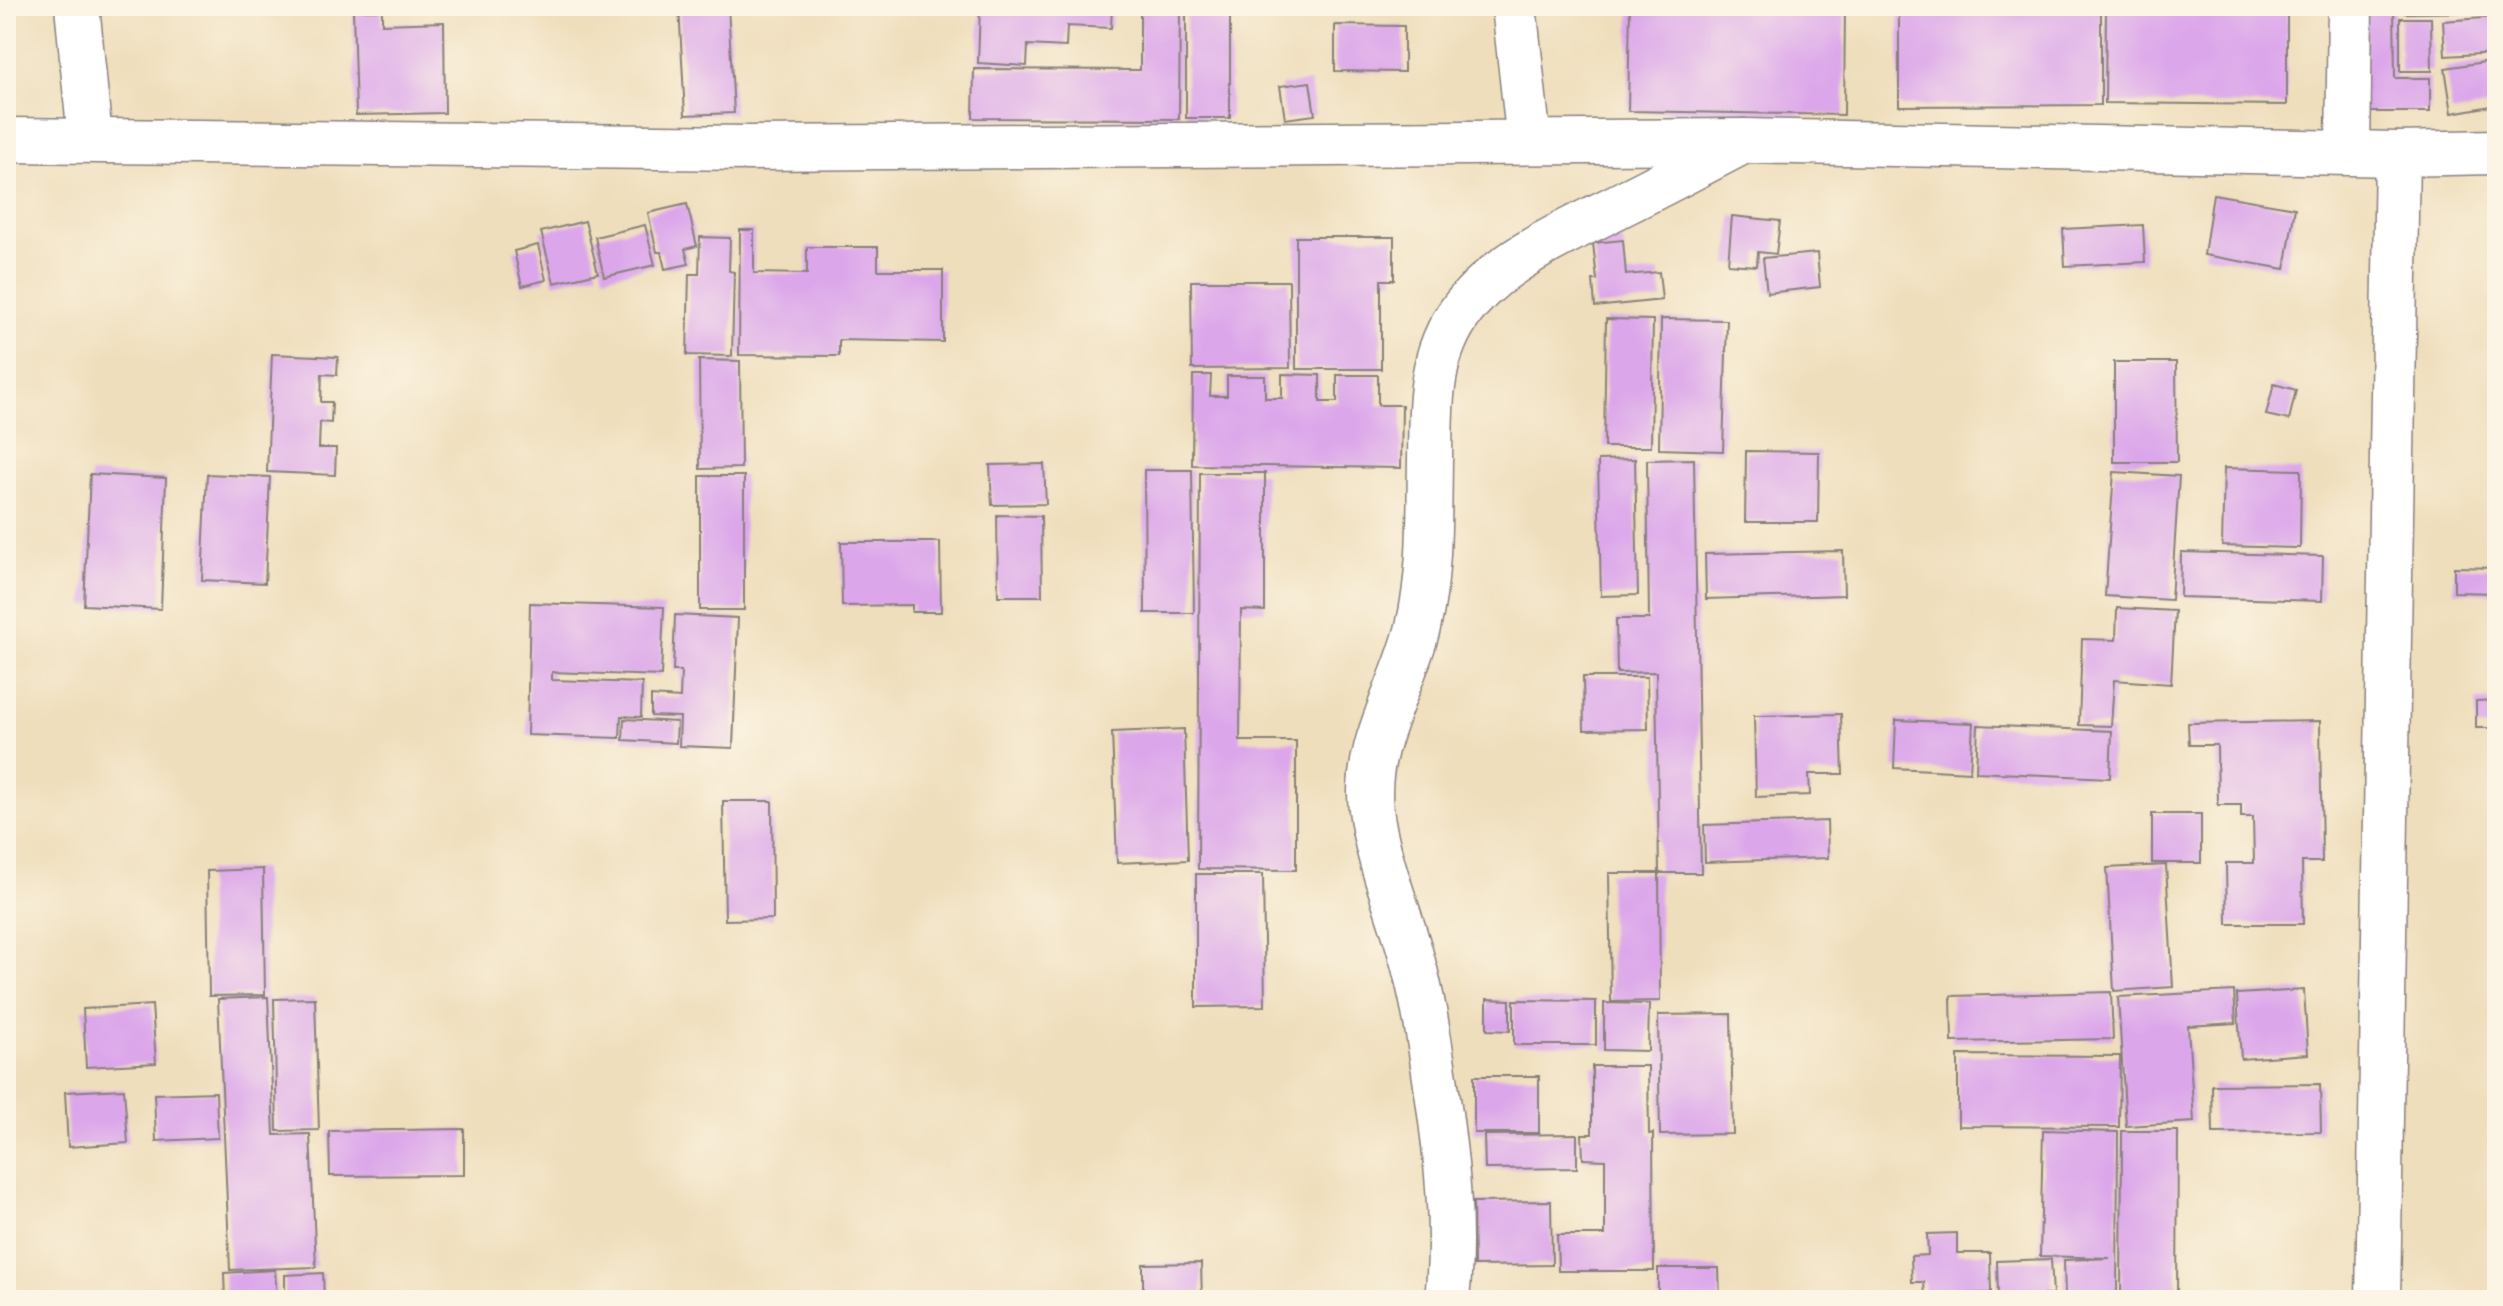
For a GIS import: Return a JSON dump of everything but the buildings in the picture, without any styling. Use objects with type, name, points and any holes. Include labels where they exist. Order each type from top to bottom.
[{"type":"street","points":[[77,6],[90,139]]},
{"type":"street","points":[[1514,6],[1529,142]]},
{"type":"street","points":[[2348,152],[2350,6]]},
{"type":"street","points":[[6,140],[750,148],[1744,141],[2397,154],[2497,152]]},
{"type":"street","points":[[1447,1300],[1450,1215],[1441,1116],[1423,1006],[1374,829],[1370,789],[1374,756],[1409,659],[1421,614],[1429,492],[1430,393],[1436,363],[1448,333],[1468,301],[1512,264],[1574,228],[1744,141]]},
{"type":"street","points":[[2378,1300],[2397,154]]}]
